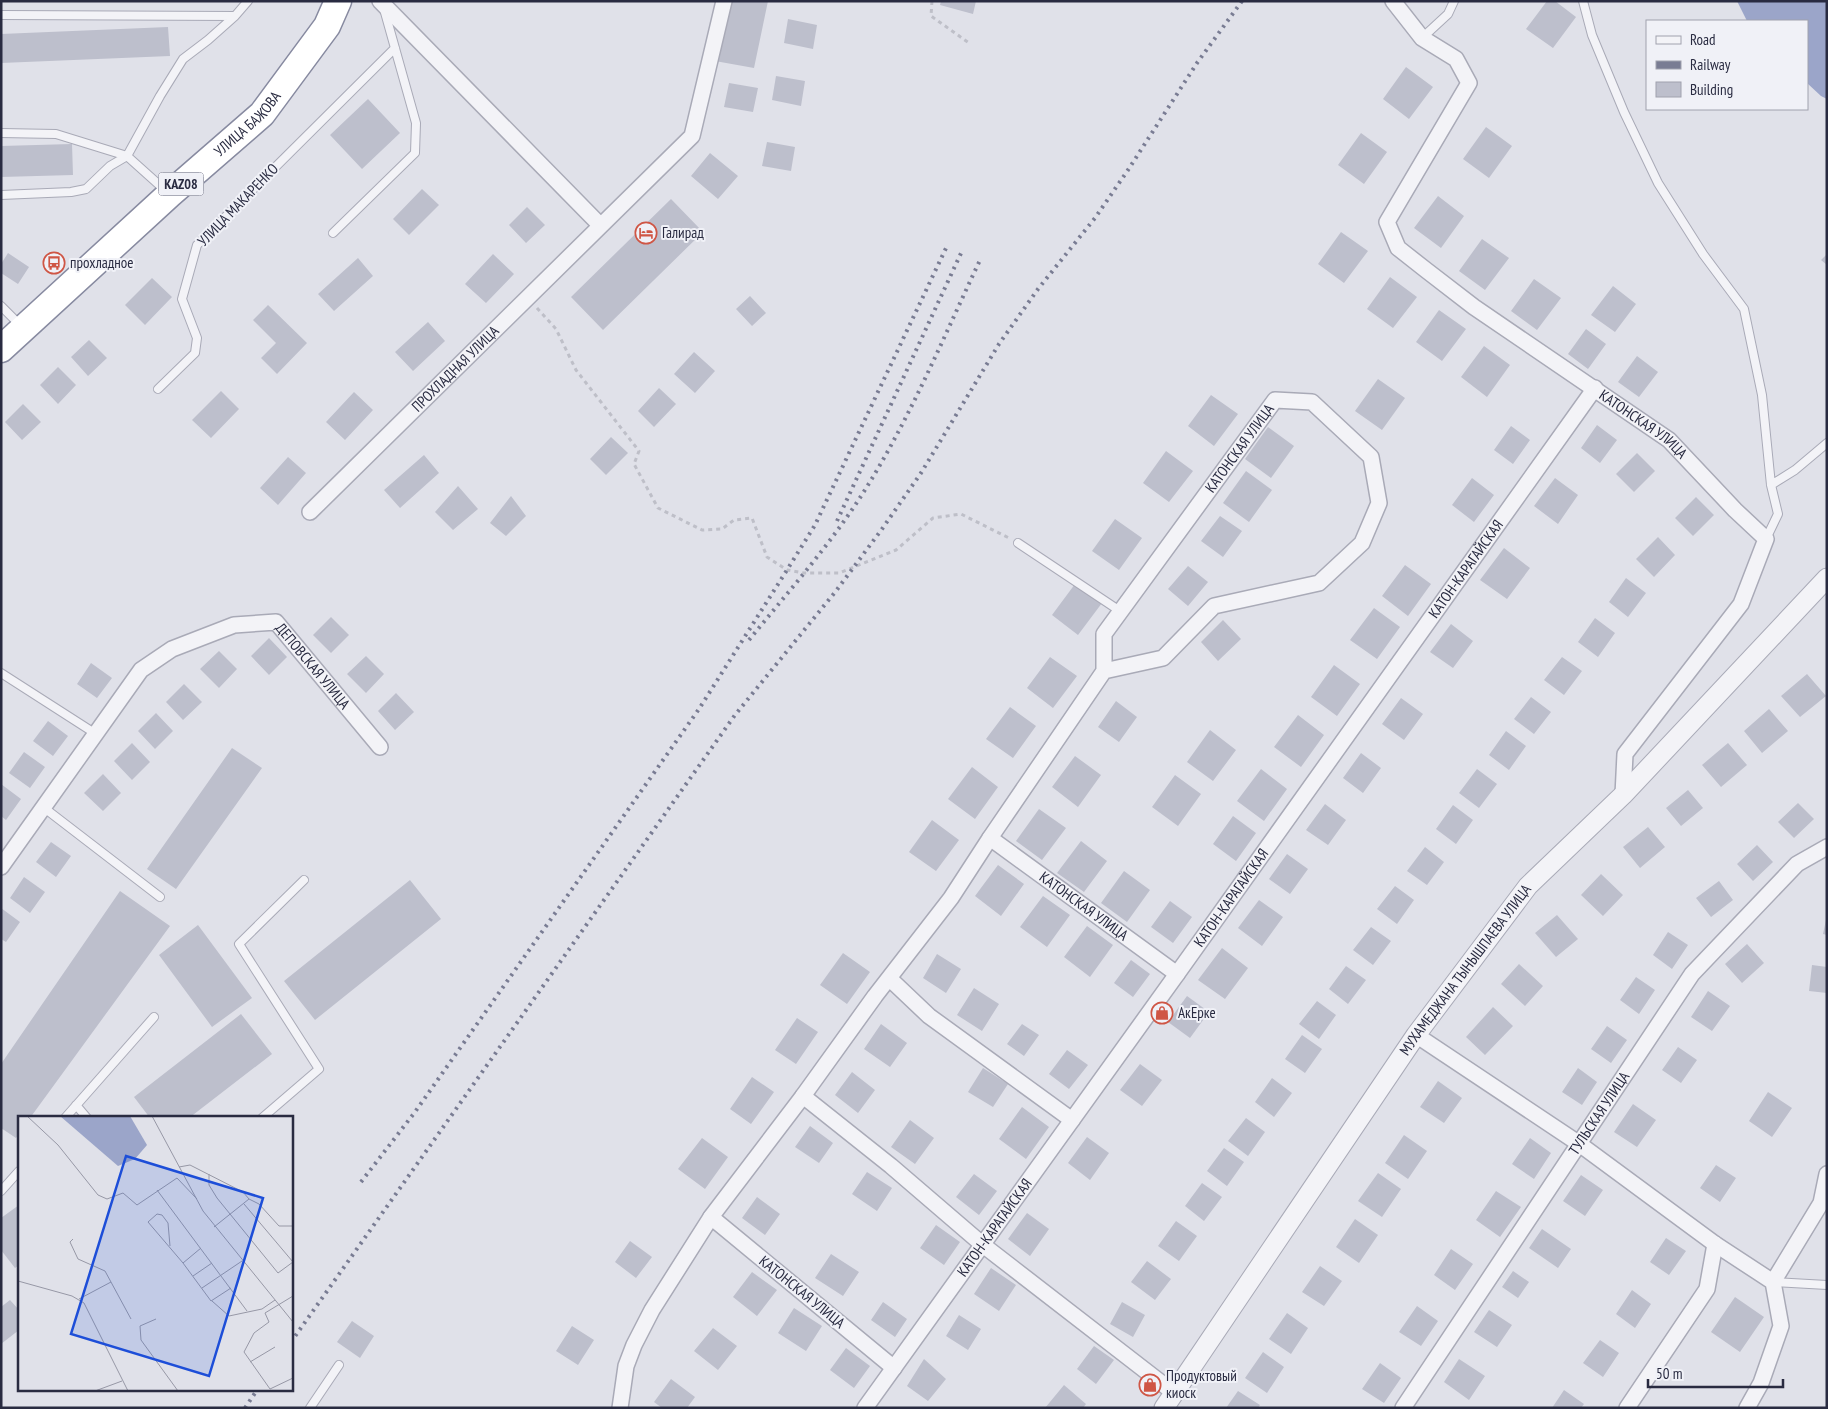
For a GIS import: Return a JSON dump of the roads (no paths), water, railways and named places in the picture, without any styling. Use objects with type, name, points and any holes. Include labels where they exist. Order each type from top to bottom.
[{"type":"highway","name":"УЛИЦА БАЖОВА","points":[[1,349],[170,194],[262,114],[327,26],[338,1]]},
{"type":"street","name":"ПРОХЛАДНАЯ УЛИЦА","points":[[310,512],[692,136],[724,1]]},
{"type":"street","name":"КАТОНСКАЯ УЛИЦА","points":[[1393,1],[1422,38],[1456,60],[1469,83],[1387,222],[1398,248],[1474,307],[1669,440],[1735,510],[1766,539]]},
{"type":"street","points":[[383,2],[600,226]]},
{"type":"street","name":"КАТОН-КАРАГАЙСКАЯ","points":[[865,1408],[983,1246],[1594,388]]},
{"type":"street","name":"КАТОНСКАЯ УЛИЦА","points":[[1275,400],[1312,402],[1371,457],[1379,503],[1362,543],[1319,584],[1214,606],[1163,658],[1104,671],[1104,634],[1275,400]]},
{"type":"street","points":[[1623,795],[1625,754],[1741,604],[1766,539]]},
{"type":"street","name":"МУХАМЕДЖАНА ТЫНЫШПАЕВА УЛИЦА","points":[[1168,1400],[1416,1035],[1528,886],[1623,795],[1827,578]]},
{"type":"street","name":"ДЕПОВСКАЯ УЛИЦА","points":[[96,734],[106,717],[141,670],[172,649],[234,625],[276,622],[380,747]]},
{"type":"street","points":[[620,1408],[626,1366],[634,1345],[656,1302],[712,1217],[875,996],[890,979],[950,898],[1104,671]]},
{"type":"street","points":[[1,867],[96,734]]},
{"type":"street","name":"КАТОНСКАЯ УЛИЦА","points":[[990,838],[1177,974]]},
{"type":"street","name":"ТУЛЬСКАЯ УЛИЦА","points":[[1403,1408],[1692,974],[1797,864],[1827,847]]},
{"type":"street","points":[[890,979],[929,1016],[1072,1120]]},
{"type":"street","points":[[1416,1035],[1578,1143],[1714,1244],[1773,1282]]},
{"type":"street","points":[[803,1096],[891,1166],[983,1246],[1168,1400]]},
{"type":"street","points":[[1747,1408],[1761,1383],[1781,1326],[1773,1282],[1821,1203],[1827,1174]]},
{"type":"street","name":"КАТОНСКАЯ УЛИЦА","points":[[712,1217],[894,1368]]},
{"type":"street","points":[[1627,1408],[1707,1289],[1714,1244]]},
{"type":"lane","points":[[1,195],[71,192],[86,189],[110,166],[127,156],[183,59],[208,40],[248,1]]},
{"type":"lane","points":[[1422,38],[1448,14],[1454,1]]},
{"type":"lane","points":[[1583,1],[1592,35],[1616,94],[1658,183],[1703,254],[1744,309],[1762,395],[1771,485],[1778,514],[1766,539]]},
{"type":"lane","points":[[333,233],[415,153],[416,123],[383,2]]},
{"type":"lane","points":[[1,15],[234,16]]},
{"type":"lane","name":"УЛИЦА МАКАРЕНКО","points":[[158,389],[195,353],[197,338],[182,299],[197,245],[395,48]]},
{"type":"lane","points":[[1,133],[56,134],[127,156],[170,194]]},
{"type":"lane","points":[[1,306],[23,328]]},
{"type":"lane","points":[[1771,485],[1795,470],[1827,443]]},
{"type":"lane","points":[[1018,543],[1120,611]]},
{"type":"lane","points":[[1,673],[96,734]]},
{"type":"lane","points":[[43,807],[160,897]]},
{"type":"lane","points":[[264,1116],[319,1069],[239,944],[304,880]]},
{"type":"lane","points":[[67,1116],[154,1017]]},
{"type":"lane","points":[[76,1105],[85,1116]]},
{"type":"lane","points":[[1,1191],[18,1172]]},
{"type":"lane","points":[[1773,1282],[1827,1285]]},
{"type":"lane","points":[[310,1408],[339,1365]]},
{"type":"water","points":[[1737,1],[1827,1],[1827,99],[1808,84],[1808,20],[1746,20]]},
{"type":"railway","points":[[292,1341],[735,715],[836,591],[882,529],[921,473],[999,344],[1038,289],[1095,218],[1197,63],[1242,1]]},
{"type":"railway","points":[[361,1182],[415,1112],[699,709],[787,570],[815,525],[947,246]]},
{"type":"railway","points":[[837,521],[962,251]]},
{"type":"railway","points":[[749,640],[823,550],[863,493],[911,407],[981,258]]},
{"type":"railway","points":[[245,1408],[256,1392]]},
{"type":"place","name":"Галирад","points":[[646,233]]},
{"type":"place","name":"прохладное","points":[[54,263]]},
{"type":"place","name":"АкЕрке","points":[[1162,1013]]},
{"type":"place","name":"Продуктовый киоск","points":[[1150,1385]]}]
